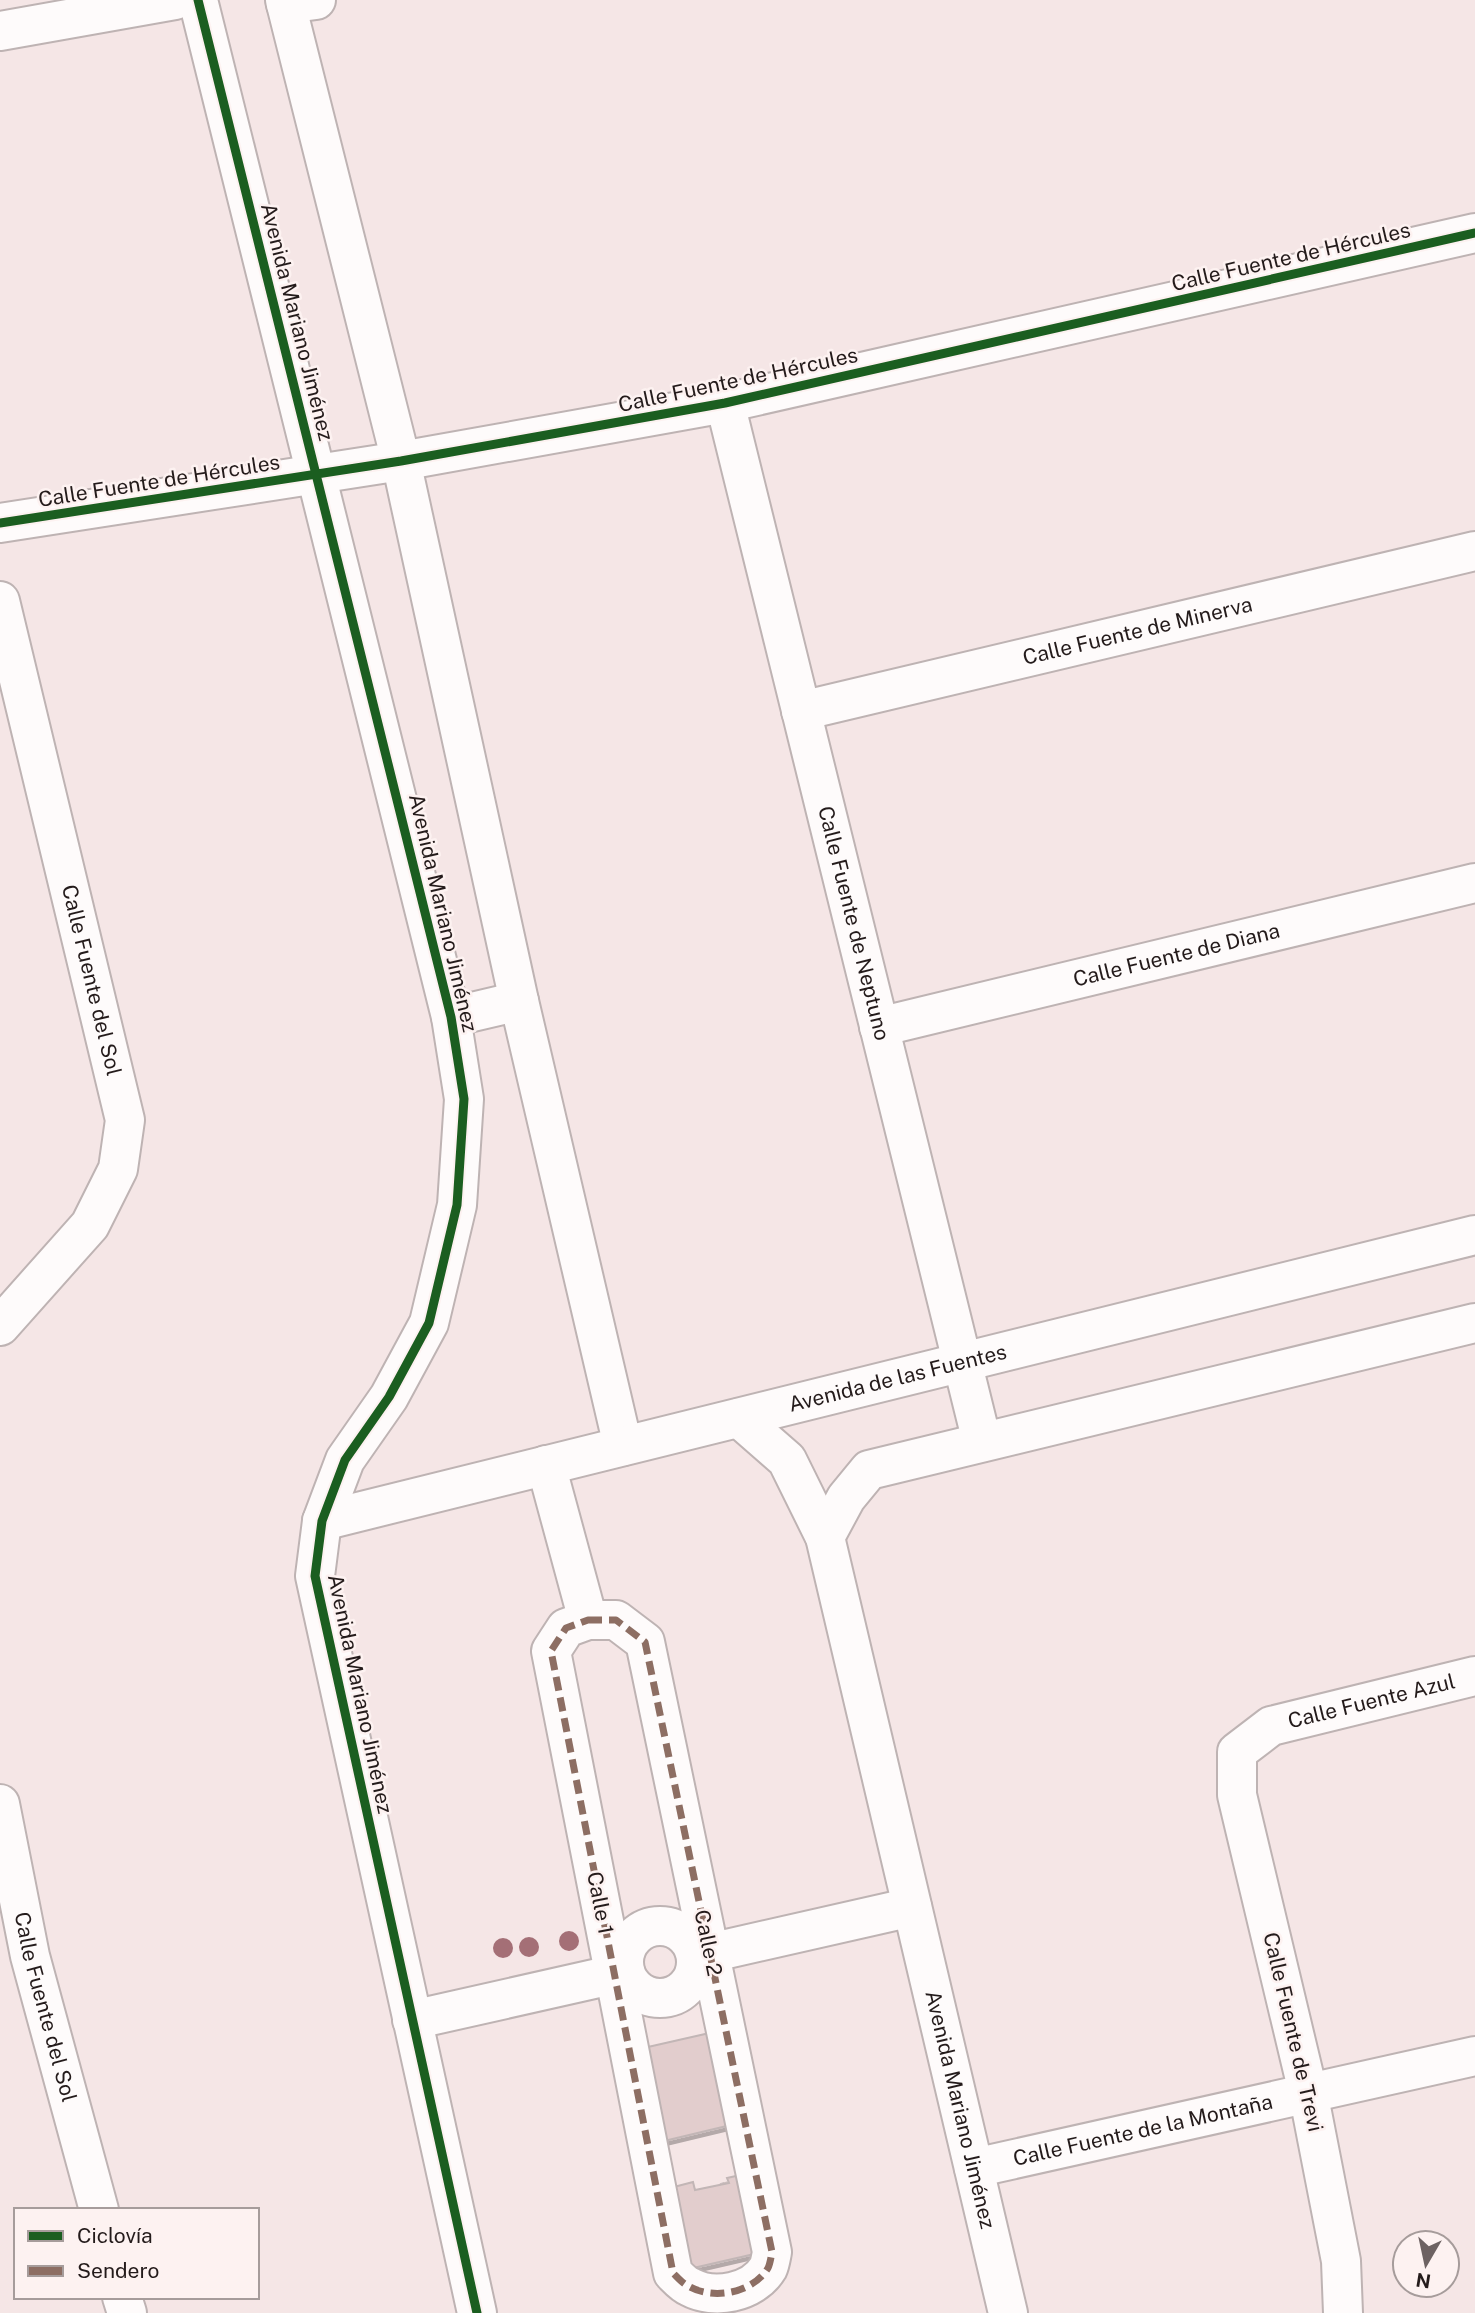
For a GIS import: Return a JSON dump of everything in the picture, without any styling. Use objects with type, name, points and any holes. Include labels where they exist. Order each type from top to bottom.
[{"type":"street","points":[[0,31],[175,0]]},
{"type":"street","name":"Avenida Mariano Jiménez","points":[[198,0],[452,1017],[464,1099],[457,1205],[429,1323],[389,1397],[345,1460],[322,1521],[315,1576],[477,2313]]},
{"type":"street","points":[[296,1],[401,461],[519,1000],[623,1446]]},
{"type":"street","name":"Calle Fuente de Hércules","points":[[0,523],[401,461],[725,403],[1475,233]]},
{"type":"street","name":"Calle Fuente de Neptuno","points":[[725,403],[982,1442]]},
{"type":"street","name":"Calle Fuente de Minerva","points":[[801,711],[1475,551]]},
{"type":"street","name":"Calle Fuente del Sol","points":[[0,601],[125,1120],[118,1169],[90,1224],[14,1288],[0,1325]]},
{"type":"street","name":"Calle Fuente de Diana","points":[[879,1027],[1475,883]]},
{"type":"street","points":[[452,1017],[519,1000]]},
{"type":"street","name":"Avenida de las Fuentes","points":[[322,1521],[1475,1235]]},
{"type":"street","points":[[825,1537],[846,1498],[869,1470],[1475,1323]]},
{"type":"street","name":"Avenida Mariano Jiménez","points":[[739,1418],[787,1460],[825,1537],[1008,2313]]},
{"type":"street","points":[[546,1465],[588,1620]]},
{"type":"street","name":"Calle 2","points":[[588,1620],[616,1620],[645,1642],[703,1954],[772,2252],[769,2267],[738,2302]]},
{"type":"street","name":"Calle 1","points":[[588,1620],[566,1629],[551,1651],[620,1973],[673,2273],[688,2287],[738,2302]]},
{"type":"street","name":"Calle Fuente Azul","points":[[1237,1752],[1271,1726],[1475,1676]]},
{"type":"street","name":"Calle Fuente de Trevi","points":[[1237,1752],[1237,1795],[1308,2092],[1341,2262],[1343,2313]]},
{"type":"street","name":"Calle Fuente del Sol","points":[[0,1804],[15,1951],[98,2208]]},
{"type":"street","points":[[703,1954],[912,1907]]},
{"type":"street","points":[[620,1973],[626,1949],[632,1939],[641,1930],[652,1926],[676,1929],[703,1954]]},
{"type":"street","points":[[620,1973],[639,1992],[650,1997],[674,1996],[693,1980],[703,1954]]},
{"type":"street","points":[[412,2020],[620,1973]]},
{"type":"street","name":"Calle Fuente de la Montaña","points":[[974,2168],[1475,2056]]},
{"type":"building","points":[[714,2032],[735,2124],[660,2142],[639,2049]]},
{"type":"building","points":[[745,2174],[763,2252],[689,2269],[670,2188],[693,2182],[695,2190],[729,2183],[727,2178]]},
{"type":"marked path","points":[[588,1620],[616,1620],[645,1642],[772,2252],[768,2268],[761,2277],[732,2292],[700,2291],[685,2284],[673,2273],[551,1651],[566,1628],[588,1620]]},
{"type":"cycle path","points":[[198,0],[451,1017],[464,1099],[457,1205],[429,1323],[389,1397],[345,1460],[322,1521],[315,1576],[477,2313]]},
{"type":"cycle path","points":[[0,523],[401,461],[725,403],[1475,233]]}]
